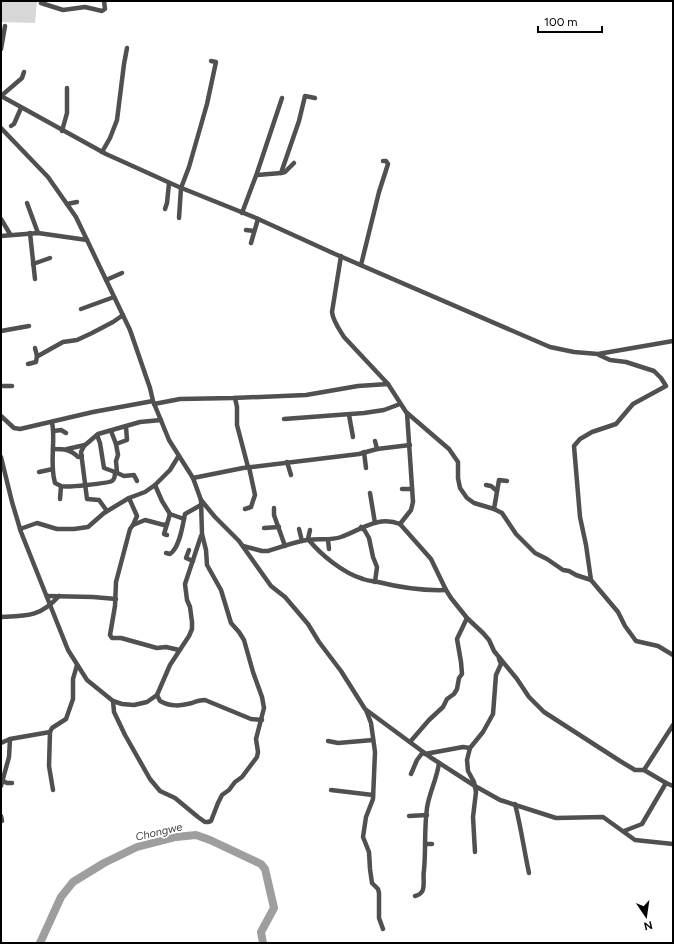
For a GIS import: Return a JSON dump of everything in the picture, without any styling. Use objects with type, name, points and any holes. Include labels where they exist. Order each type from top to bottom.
[{"type":"street","points":[[41,3],[63,10],[85,7],[102,11],[105,9],[104,1]]},
{"type":"street","points":[[1,49],[5,26]]},
{"type":"street","points":[[102,152],[118,120],[127,48]]},
{"type":"street","points":[[179,218],[181,188],[189,167],[207,104],[216,62],[211,61]]},
{"type":"street","points":[[24,72],[22,78],[1,96],[102,152],[181,188],[258,219],[550,347],[574,352],[598,354],[673,341]]},
{"type":"street","points":[[62,131],[67,113],[67,88]]},
{"type":"street","points":[[281,173],[299,121],[305,96],[315,98]]},
{"type":"street","points":[[242,213],[257,175],[282,98]]},
{"type":"street","points":[[11,126],[14,124],[21,108]]},
{"type":"street","points":[[1,128],[48,177],[76,217],[130,330],[154,402],[169,440],[178,457],[193,478],[201,503],[202,534],[206,550],[207,565],[221,590],[231,624],[244,640],[262,697],[264,708],[256,739],[258,752],[257,757],[242,777],[222,795],[212,821],[208,822],[198,817],[175,798],[160,791],[150,779],[114,712],[113,701]]},
{"type":"street","points":[[361,265],[379,192],[388,164],[386,161],[383,161]]},
{"type":"street","points":[[257,175],[285,172],[294,163]]},
{"type":"street","points":[[165,209],[168,203],[170,183]]},
{"type":"street","points":[[67,204],[77,202]]},
{"type":"street","points":[[27,203],[38,233]]},
{"type":"street","points":[[1,219],[10,234]]},
{"type":"street","points":[[251,243],[258,219]]},
{"type":"street","points":[[246,230],[254,231]]},
{"type":"street","points":[[30,233],[35,279]]},
{"type":"street","points":[[1,236],[10,234],[38,233],[87,240]]},
{"type":"street","points":[[341,256],[333,304],[333,316],[339,330],[388,384],[407,413],[449,448],[458,462],[458,484],[462,493],[474,502],[502,513],[516,534],[535,553],[563,570],[591,580],[618,612],[636,641],[658,646],[673,655]]},
{"type":"street","points":[[33,264],[50,258]]},
{"type":"street","points":[[106,280],[122,273]]},
{"type":"street","points":[[81,309],[114,296]]},
{"type":"street","points":[[37,356],[63,342],[77,340],[92,333],[123,315]]},
{"type":"street","points":[[1,331],[29,326]]},
{"type":"street","points":[[28,364],[36,362],[37,356],[35,348]]},
{"type":"street","points":[[591,580],[580,517],[574,446],[580,439],[592,432],[616,424],[633,404],[666,386],[654,371],[626,362],[610,360],[598,354]]},
{"type":"street","points":[[1,416],[14,428],[20,429],[93,412],[154,402],[180,399],[306,395],[358,386],[388,384]]},
{"type":"street","points":[[1,386],[12,386]]},
{"type":"street","points":[[236,398],[237,424],[255,495],[251,507],[246,508]]},
{"type":"street","points":[[284,419],[349,415],[384,410],[400,404]]},
{"type":"street","points":[[400,524],[411,510],[413,502],[407,413]]},
{"type":"street","points":[[349,415],[353,437]]},
{"type":"street","points":[[107,512],[99,500],[87,499],[81,452],[85,445],[97,435],[140,422],[161,420]]},
{"type":"street","points":[[52,422],[54,431],[53,475],[55,483],[62,486],[112,482],[116,472],[116,461],[118,455],[111,431]]},
{"type":"street","points":[[116,444],[127,440],[126,427]]},
{"type":"street","points":[[54,431],[61,430],[66,433]]},
{"type":"street","points":[[97,435],[100,443],[104,468],[124,476],[134,475],[137,480]]},
{"type":"street","points":[[375,441],[377,449]]},
{"type":"street","points":[[53,449],[66,449],[85,445]]},
{"type":"street","points":[[193,478],[249,467],[340,457],[377,449],[410,445]]},
{"type":"street","points":[[66,449],[72,451],[78,457],[82,456]]},
{"type":"street","points":[[364,452],[366,468]]},
{"type":"street","points":[[20,529],[37,523],[56,529],[82,528],[92,525],[98,518],[107,512],[155,485],[170,470],[178,457]]},
{"type":"street","points":[[1,460],[20,529],[68,650],[87,680],[113,701],[122,704],[134,705],[147,702],[157,695],[170,665],[189,636],[192,629],[192,622],[185,590],[187,576],[194,561],[202,534]]},
{"type":"street","points":[[288,462],[290,475]]},
{"type":"street","points":[[39,472],[53,470]]},
{"type":"street","points":[[494,509],[499,480],[507,481]]},
{"type":"street","points":[[155,485],[170,514],[184,519]]},
{"type":"street","points":[[486,485],[492,486],[497,491]]},
{"type":"street","points":[[60,499],[62,486]]},
{"type":"street","points":[[402,489],[412,488]]},
{"type":"street","points":[[370,493],[375,523]]},
{"type":"street","points":[[130,498],[137,516],[130,529],[116,582],[116,599],[110,637],[121,638],[157,648],[166,647],[179,650]]},
{"type":"street","points":[[166,553],[170,554],[174,551],[181,535],[185,514],[201,503]]},
{"type":"street","points":[[201,503],[243,546],[271,586],[285,597],[308,624],[319,642],[341,671],[365,709],[371,723],[375,752],[373,768],[373,799],[366,817],[363,837],[369,852],[372,883],[378,889],[379,893],[378,918],[383,929]]},
{"type":"street","points":[[274,508],[274,515],[285,546]]},
{"type":"street","points":[[167,535],[164,534],[170,514]]},
{"type":"street","points":[[133,525],[145,520],[164,525],[167,524]]},
{"type":"street","points":[[243,546],[268,551],[308,539],[328,540],[341,537],[384,520],[393,521],[400,524],[431,559],[446,590],[467,618],[483,633],[498,657],[529,696],[544,712],[620,762],[635,770],[644,770],[666,784],[673,786]]},
{"type":"street","points":[[264,528],[279,527]]},
{"type":"street","points":[[361,528],[365,531],[369,538],[373,557],[378,567],[375,582]]},
{"type":"street","points":[[299,529],[302,541]]},
{"type":"street","points":[[308,539],[310,530]]},
{"type":"street","points":[[308,539],[317,550],[346,571],[362,579],[406,589],[418,589],[422,591],[446,590]]},
{"type":"street","points":[[328,540],[329,549]]},
{"type":"street","points":[[189,550],[186,558],[194,561]]},
{"type":"street","points":[[47,596],[116,599]]},
{"type":"street","points":[[1,617],[36,614],[50,605],[58,596]]},
{"type":"street","points":[[410,742],[429,720],[443,707],[457,689],[459,678],[462,674],[457,639],[467,618]]},
{"type":"street","points":[[475,852],[473,817],[476,802],[475,786],[467,769],[467,760],[470,748],[483,732],[493,714],[496,675],[500,664],[498,657]]},
{"type":"street","points":[[53,790],[49,766],[50,732],[52,728],[66,719],[73,699],[73,679],[77,664]]},
{"type":"street","points":[[157,695],[160,701],[172,706],[186,705],[202,700],[251,719],[262,720]]},
{"type":"street","points":[[365,709],[424,753],[475,786],[500,800],[556,818],[602,817],[635,840],[673,844]]},
{"type":"street","points":[[644,770],[673,725]]},
{"type":"street","points":[[1,742],[50,732]]},
{"type":"street","points":[[1,786],[9,757],[10,739]]},
{"type":"street","points":[[328,741],[338,743],[374,740]]},
{"type":"street","points":[[411,774],[417,760],[424,753],[464,747],[470,748]]},
{"type":"street","points":[[415,896],[420,894],[424,888],[423,873],[426,855],[425,844],[429,798],[439,763]]},
{"type":"street","points":[[3,781],[12,783]]},
{"type":"street","points":[[624,831],[642,824],[666,784]]},
{"type":"street","points":[[331,790],[373,795]]},
{"type":"street","points":[[515,804],[521,827],[529,873]]},
{"type":"street","points":[[409,816],[427,815]]},
{"type":"street","points":[[425,844],[432,844]]},
{"type":"shaded area","points":[[1,1],[37,1],[35,23],[1,22]]},
{"type":"waterway","name":"Chongwe","points":[[40,943],[61,897],[73,882],[104,863],[137,847],[176,837],[196,835],[261,864],[265,869],[274,908],[261,932],[263,943]]}]
